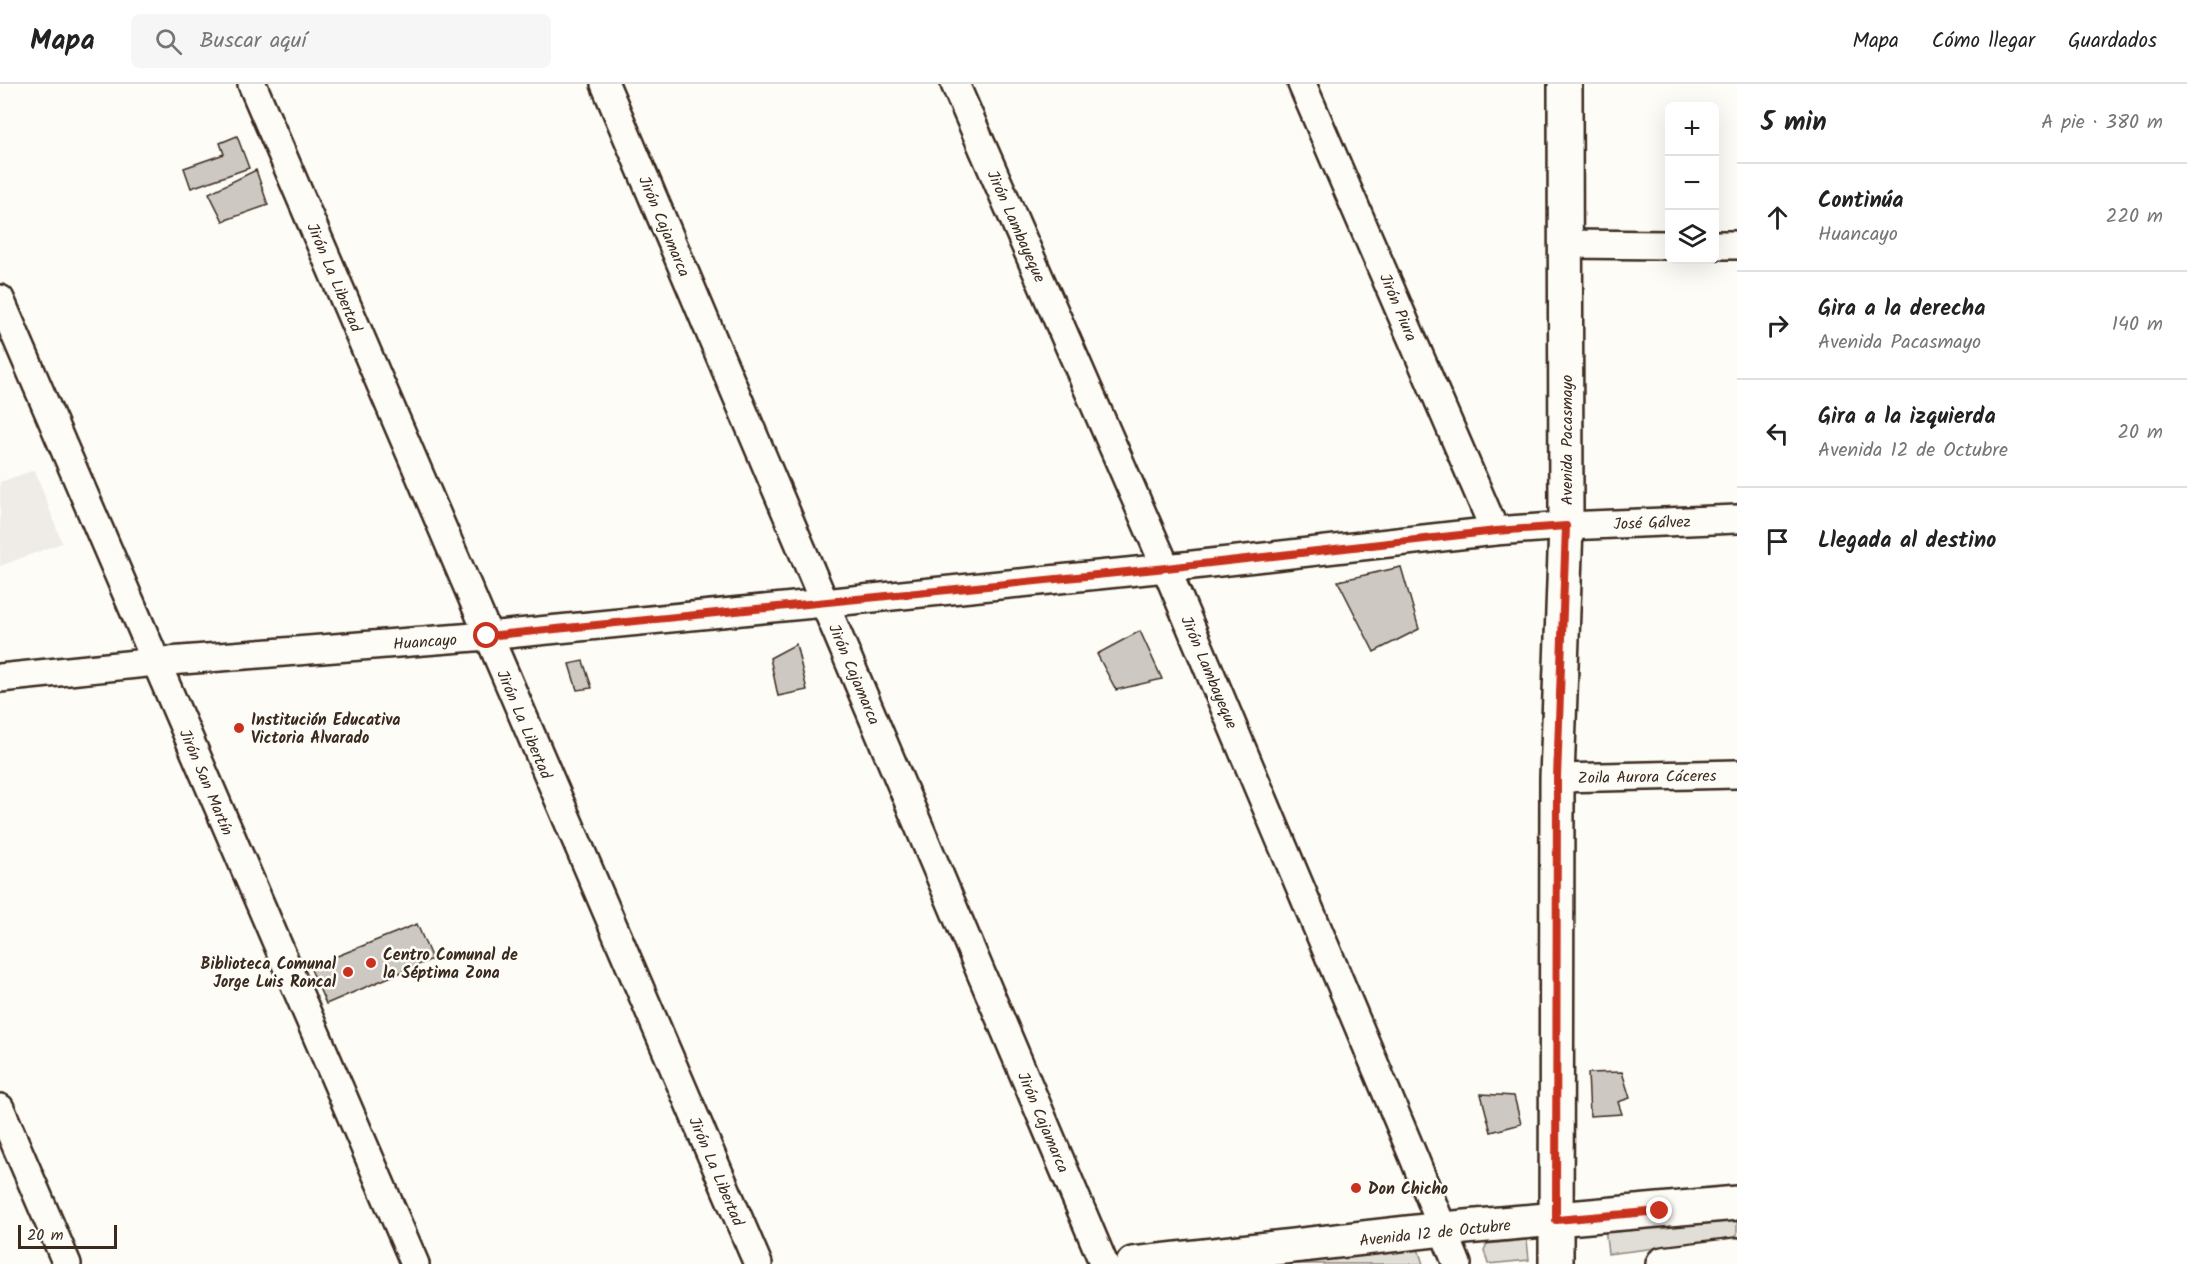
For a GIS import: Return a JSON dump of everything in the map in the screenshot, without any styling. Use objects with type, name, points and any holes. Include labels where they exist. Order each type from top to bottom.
[{"type":"street","name":"Jirón La Libertad","points":[[252,84],[758,1264]]},
{"type":"street","name":"Jirón Cajamarca","points":[[605,84],[1104,1264]]},
{"type":"street","name":"Jirón Lambayeque","points":[[955,84],[1166,568],[1457,1264]]},
{"type":"street","name":"Jirón Piura","points":[[1302,84],[1496,531]]},
{"type":"street","name":"Avenida Pacasmayo","points":[[1556,1264],[1557,778],[1566,526],[1565,84]]},
{"type":"street","points":[[1564,244],[1665,244]]},
{"type":"street","points":[[1719,245],[1737,245]]},
{"type":"street","name":"Jirón San Martín","points":[[0,299],[415,1264]]},
{"type":"street","name":"José Gálvez","points":[[1566,526],[1737,519]]},
{"type":"street","name":"Huancayo","points":[[0,678],[156,662],[487,636],[1166,568],[1496,531],[1566,526]]},
{"type":"street","name":"Zoila Aurora Cáceres","points":[[1557,778],[1737,774]]},
{"type":"street","points":[[0,1108],[67,1264]]},
{"type":"street","name":"Avenida 12 de Octubre","points":[[1133,1264],[1443,1230],[1737,1203]]},
{"type":"street","points":[[1663,1264],[1737,1255]]},
{"type":"shaded area","points":[[35,470],[62,543],[0,566],[0,482]]},
{"type":"shaded area","points":[[1737,1213],[1737,1238],[1608,1254],[1605,1227]]},
{"type":"shaded area","points":[[1527,1240],[1529,1260],[1488,1264],[1484,1250],[1487,1244]]},
{"type":"shaded area","points":[[1418,1249],[1423,1264],[1250,1264]]},
{"type":"building","points":[[237,136],[249,168],[191,188],[184,168],[224,154],[220,143]]},
{"type":"building","points":[[256,170],[268,205],[223,221],[209,193]]},
{"type":"building","points":[[1401,567],[1419,629],[1374,652],[1338,581]]},
{"type":"building","points":[[1140,631],[1162,679],[1116,690],[1097,654]]},
{"type":"building","points":[[796,644],[807,690],[778,696],[770,658]]},
{"type":"building","points":[[583,661],[592,688],[577,690],[569,664]]},
{"type":"building","name":"Centro Comunal de la Séptima Zona","points":[[417,924],[432,959],[326,1004],[310,967]]},
{"type":"building","points":[[1622,1072],[1630,1098],[1618,1102],[1622,1114],[1590,1116],[1588,1073]]},
{"type":"building","points":[[1481,1094],[1514,1096],[1521,1124],[1491,1132]]},
{"type":"place","name":"Institución Educativa Victoria Alvarado","points":[[239,728]]},
{"type":"place","name":"Centro Comunal de la Séptima Zona","points":[[371,963]]},
{"type":"place","name":"Biblioteca Comunal Jorge Luis Roncal","points":[[348,972]]},
{"type":"place","name":"Don Chicho","points":[[1356,1188]]},
{"type":"route","points":[[487,636],[1166,568],[1496,531],[1566,526],[1557,778],[1556,1220],[1660,1211]]}]
